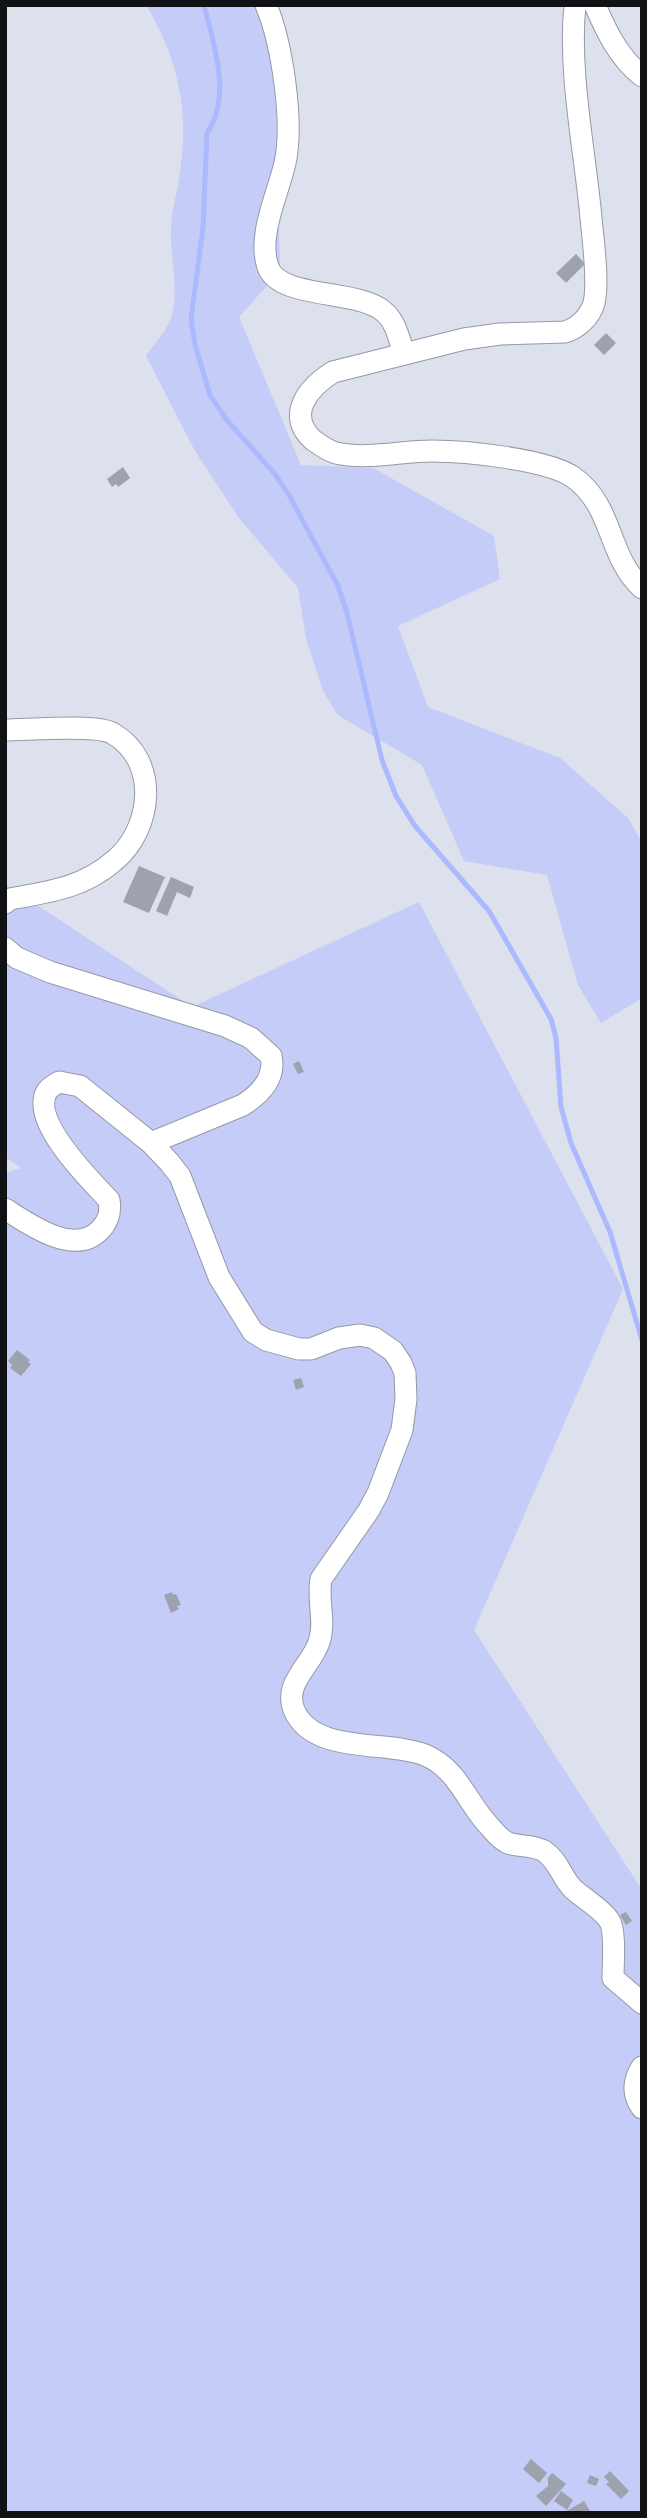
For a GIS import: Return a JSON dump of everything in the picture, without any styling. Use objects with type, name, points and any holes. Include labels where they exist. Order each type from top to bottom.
[{"type":"lane","points":[[265,5],[284,76],[288,128],[285,162],[268,224],[265,259],[269,271],[280,282],[293,287],[350,296],[373,304],[385,312],[393,323],[404,354]]},
{"type":"lane","points":[[575,5],[573,22],[578,96],[594,245],[595,300],[592,310],[575,329],[565,332],[500,334],[464,339],[333,372],[317,382],[305,400],[300,418],[303,428],[311,438],[324,448],[345,454],[434,451],[537,462],[558,469],[573,477],[596,499],[616,548],[629,573],[642,588]]},
{"type":"lane","points":[[595,5],[604,27],[629,65],[642,76]]},
{"type":"lane","points":[[5,730],[95,729],[110,732],[134,753],[144,772],[148,788],[135,835],[114,862],[90,877],[57,891],[10,899],[5,903]]},
{"type":"lane","points":[[5,948],[17,958],[50,972],[225,1026],[251,1038],[271,1056],[271,1073],[257,1096],[243,1105],[151,1143]]},
{"type":"lane","points":[[5,1209],[58,1239],[87,1238],[98,1233],[107,1222],[111,1209],[108,1200],[62,1148],[44,1104],[49,1088],[59,1082],[80,1086],[151,1143],[180,1176],[219,1277],[253,1332],[266,1340],[299,1349],[311,1349],[339,1338],[360,1335],[374,1338],[393,1351],[405,1373],[406,1398],[402,1430],[369,1510],[321,1579],[320,1641],[296,1680],[292,1703],[296,1713],[314,1732],[327,1738],[370,1747],[402,1748],[425,1755],[442,1765],[463,1786],[496,1833],[508,1843],[539,1849],[554,1859],[572,1888],[610,1921],[613,1978],[642,2003]]},
{"type":"lane","points":[[642,2067],[634,2085],[642,2108]]},
{"type":"shaded area","points":[[146,5],[263,5],[275,68],[280,271],[239,317],[301,465],[373,468],[494,536],[500,579],[398,626],[428,707],[560,758],[628,818],[642,842],[642,998],[601,1023],[578,985],[547,875],[464,861],[422,765],[338,715],[323,691],[306,639],[298,588],[239,518],[195,451],[146,356],[168,325],[174,304],[171,228],[181,164],[183,122],[178,82],[172,62]]},
{"type":"shaded area","points":[[5,884],[192,1007],[419,902],[623,1289],[474,1630],[642,1890],[642,2513],[5,2513],[5,1173],[21,1168],[5,1157]]},
{"type":"building","points":[[576,254],[585,264],[566,283],[556,273]]},
{"type":"building","points":[[606,333],[616,343],[604,355],[594,345]]},
{"type":"building","points":[[123,467],[130,478],[118,487],[116,484],[112,487],[107,479]]},
{"type":"building","points":[[139,866],[165,877],[149,913],[123,902]]},
{"type":"building","points":[[171,877],[194,887],[190,898],[177,892],[167,916],[156,911]]},
{"type":"building","points":[[299,1061],[304,1072],[298,1074],[293,1064]]},
{"type":"building","points":[[17,1350],[30,1360],[28,1362],[31,1364],[21,1376],[10,1368],[12,1365],[8,1361]]},
{"type":"building","points":[[301,1378],[304,1387],[296,1390],[293,1380]]},
{"type":"building","points":[[172,1592],[173,1595],[176,1594],[181,1605],[171,1613],[164,1595]]},
{"type":"building","points":[[626,1912],[632,1921],[626,1925],[620,1915]]},
{"type":"building","points":[[531,2459],[547,2473],[539,2483],[523,2469]]},
{"type":"building","points":[[610,2471],[629,2491],[621,2499],[606,2484],[609,2482],[604,2477]]},
{"type":"building","points":[[552,2473],[566,2484],[546,2506],[536,2496],[548,2486],[548,2478]]},
{"type":"building","points":[[590,2475],[599,2479],[596,2486],[587,2483]]},
{"type":"building","points":[[561,2491],[573,2500],[567,2510],[554,2501]]},
{"type":"building","points":[[584,2501],[590,2511],[564,2513],[565,2512]]},
{"type":"waterway","points":[[204,5],[216,54],[220,87],[214,119],[207,133],[203,228],[191,319],[195,345],[210,395],[226,419],[275,474],[338,586],[347,613],[382,760],[396,796],[415,826],[489,911],[551,1019],[556,1038],[561,1107],[571,1143],[610,1232],[642,1340]]}]
